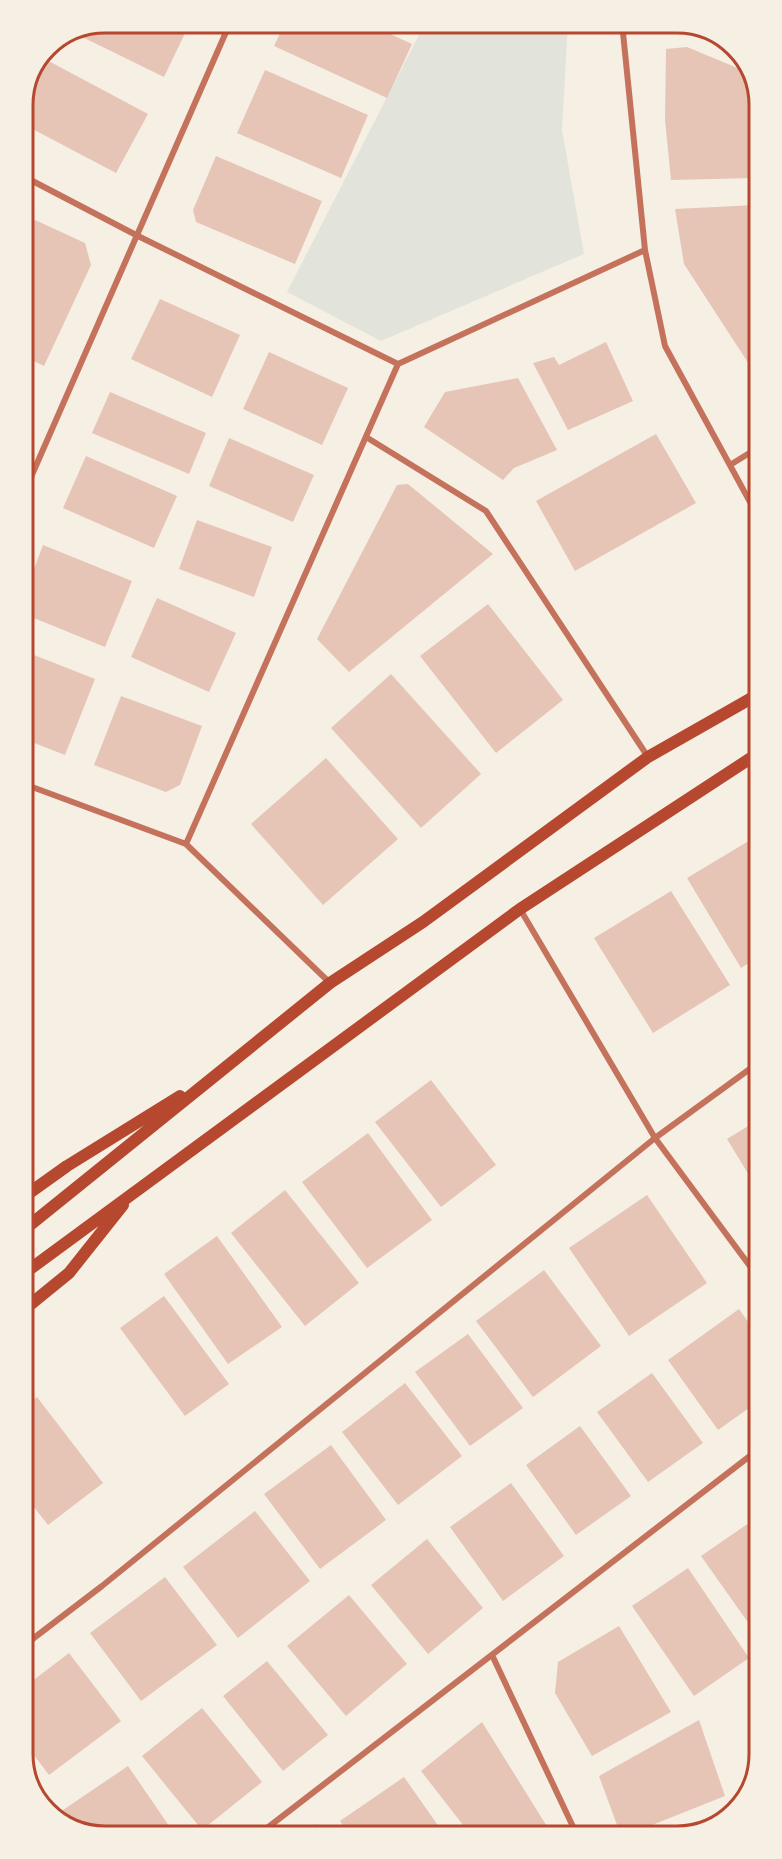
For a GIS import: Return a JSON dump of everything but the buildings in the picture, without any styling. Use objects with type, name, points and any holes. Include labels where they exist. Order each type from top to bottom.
[{"type":"main road","points":[[33,1223],[330,983],[423,922],[648,757],[749,700]]},
{"type":"main road","points":[[33,1267],[520,909],[749,759]]},
{"type":"main road","points":[[33,1190],[67,1166],[220,1072]]},
{"type":"main road","points":[[33,1302],[69,1273],[133,1192]]},
{"type":"street","points":[[33,473],[225,33]]},
{"type":"street","points":[[623,33],[645,250],[665,346],[749,500]]},
{"type":"street","points":[[33,181],[138,236],[398,364]]},
{"type":"street","points":[[186,844],[398,364],[645,250]]},
{"type":"street","points":[[366,438],[486,511],[648,757]]},
{"type":"street","points":[[730,465],[749,453]]},
{"type":"street","points":[[33,787],[186,844],[330,983]]},
{"type":"street","points":[[520,909],[655,1138],[749,1265]]},
{"type":"street","points":[[33,1639],[102,1586],[655,1138],[749,1070]]},
{"type":"street","points":[[270,1826],[749,1457]]},
{"type":"street","points":[[492,1654],[573,1826]]},
{"type":"shaded area","points":[[420,33],[567,33],[562,130],[584,254],[381,341],[287,292]]}]
